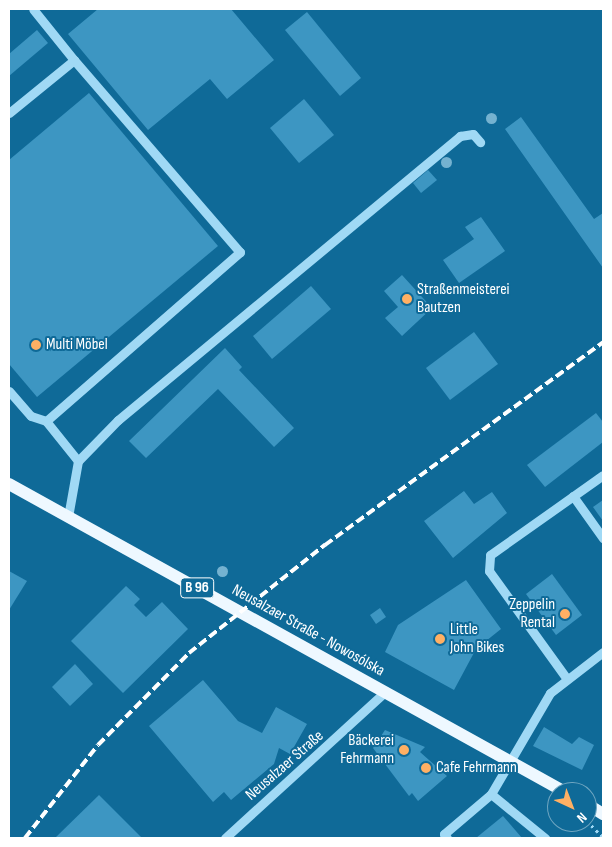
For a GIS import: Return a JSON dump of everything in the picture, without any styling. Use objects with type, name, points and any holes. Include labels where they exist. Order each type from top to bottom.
[{"type":"main road","name":"Neusalzaer Straße - Nowosólska","points":[[9,484],[547,782]]},
{"type":"street","points":[[33,9],[74,60],[240,252],[46,421]]},
{"type":"street","points":[[9,113],[74,60]]},
{"type":"street","points":[[68,517],[78,461],[118,420],[460,136],[473,134],[480,142]]},
{"type":"street","points":[[9,391],[31,416],[46,421],[78,461]]},
{"type":"street","points":[[567,679],[489,571],[490,555],[603,475]]},
{"type":"street","points":[[573,496],[603,538]]},
{"type":"street","points":[[447,838],[444,834],[491,794],[538,708],[567,679],[603,652]]},
{"type":"street","name":"Neusalzaer Straße","points":[[225,838],[385,692]]},
{"type":"street","points":[[491,794],[544,838]]},
{"type":"building","points":[[98,9],[231,9],[274,60],[227,99],[210,79],[148,130],[68,34]]},
{"type":"building","points":[[307,12],[361,78],[340,96],[285,30]]},
{"type":"building","points":[[37,30],[48,43],[9,76],[9,54]]},
{"type":"building","points":[[89,93],[218,246],[37,397],[9,364],[9,160]]},
{"type":"building","points":[[304,99],[334,135],[299,163],[270,128]]},
{"type":"building","points":[[521,117],[594,219],[603,213],[603,268],[505,129]]},
{"type":"building","points":[[428,170],[437,180],[421,193],[413,183]]},
{"type":"building","points":[[481,217],[505,251],[459,283],[443,260],[474,239],[465,227]]},
{"type":"building","name":"Straßenmeisterei Bautzen","points":[[402,275],[432,308],[402,336],[385,318],[398,307],[384,291]]},
{"type":"building","points":[[311,286],[331,309],[272,359],[253,336]]},
{"type":"building","points":[[474,332],[498,364],[450,400],[426,368]]},
{"type":"building","points":[[225,348],[242,367],[239,370],[294,428],[274,447],[218,389],[146,458],[129,441]]},
{"type":"building","points":[[596,413],[603,422],[603,442],[545,487],[527,465]]},
{"type":"building","points":[[464,491],[474,504],[492,492],[507,513],[453,558],[424,521]]},
{"type":"building","points":[[603,500],[603,521],[593,507]]},
{"type":"building","points":[[9,571],[27,581],[9,610]]},
{"type":"building","points":[[552,574],[582,615],[556,635],[526,594]]},
{"type":"building","name":"Little John Bikes","points":[[466,580],[501,629],[476,649],[454,690],[385,652],[398,625]]},
{"type":"building","points":[[126,586],[140,599],[134,605],[146,617],[162,602],[188,629],[123,693],[71,641]]},
{"type":"building","points":[[380,608],[386,617],[376,624],[370,615]]},
{"type":"building","points":[[75,664],[93,684],[70,706],[52,687]]},
{"type":"building","points":[[203,680],[238,721],[262,733],[276,707],[307,724],[290,754],[279,748],[274,764],[231,800],[224,792],[213,802],[149,726]]},
{"type":"building","points":[[544,727],[572,744],[579,737],[594,745],[582,770],[533,746]]},
{"type":"building","points":[[385,730],[425,747],[420,752],[447,776],[418,801],[412,793],[409,796],[373,748]]},
{"type":"building","points":[[99,795],[142,838],[55,838]]},
{"type":"building","points":[[503,816],[522,838],[476,838]]},
{"type":"railway","points":[[25,838],[98,745],[189,653],[325,545],[603,342]]},
{"type":"place","name":"Straßenmeisterei Bautzen","points":[[407,299]]},
{"type":"place","name":"Multi Möbel","points":[[36,345]]},
{"type":"place","name":"Zeppelin Rental","points":[[565,614]]},
{"type":"place","name":"Little John Bikes","points":[[440,639]]},
{"type":"place","name":"Bäckerei Fehrmann","points":[[404,750]]},
{"type":"place","name":"Cafe Fehrmann","points":[[426,768]]}]
